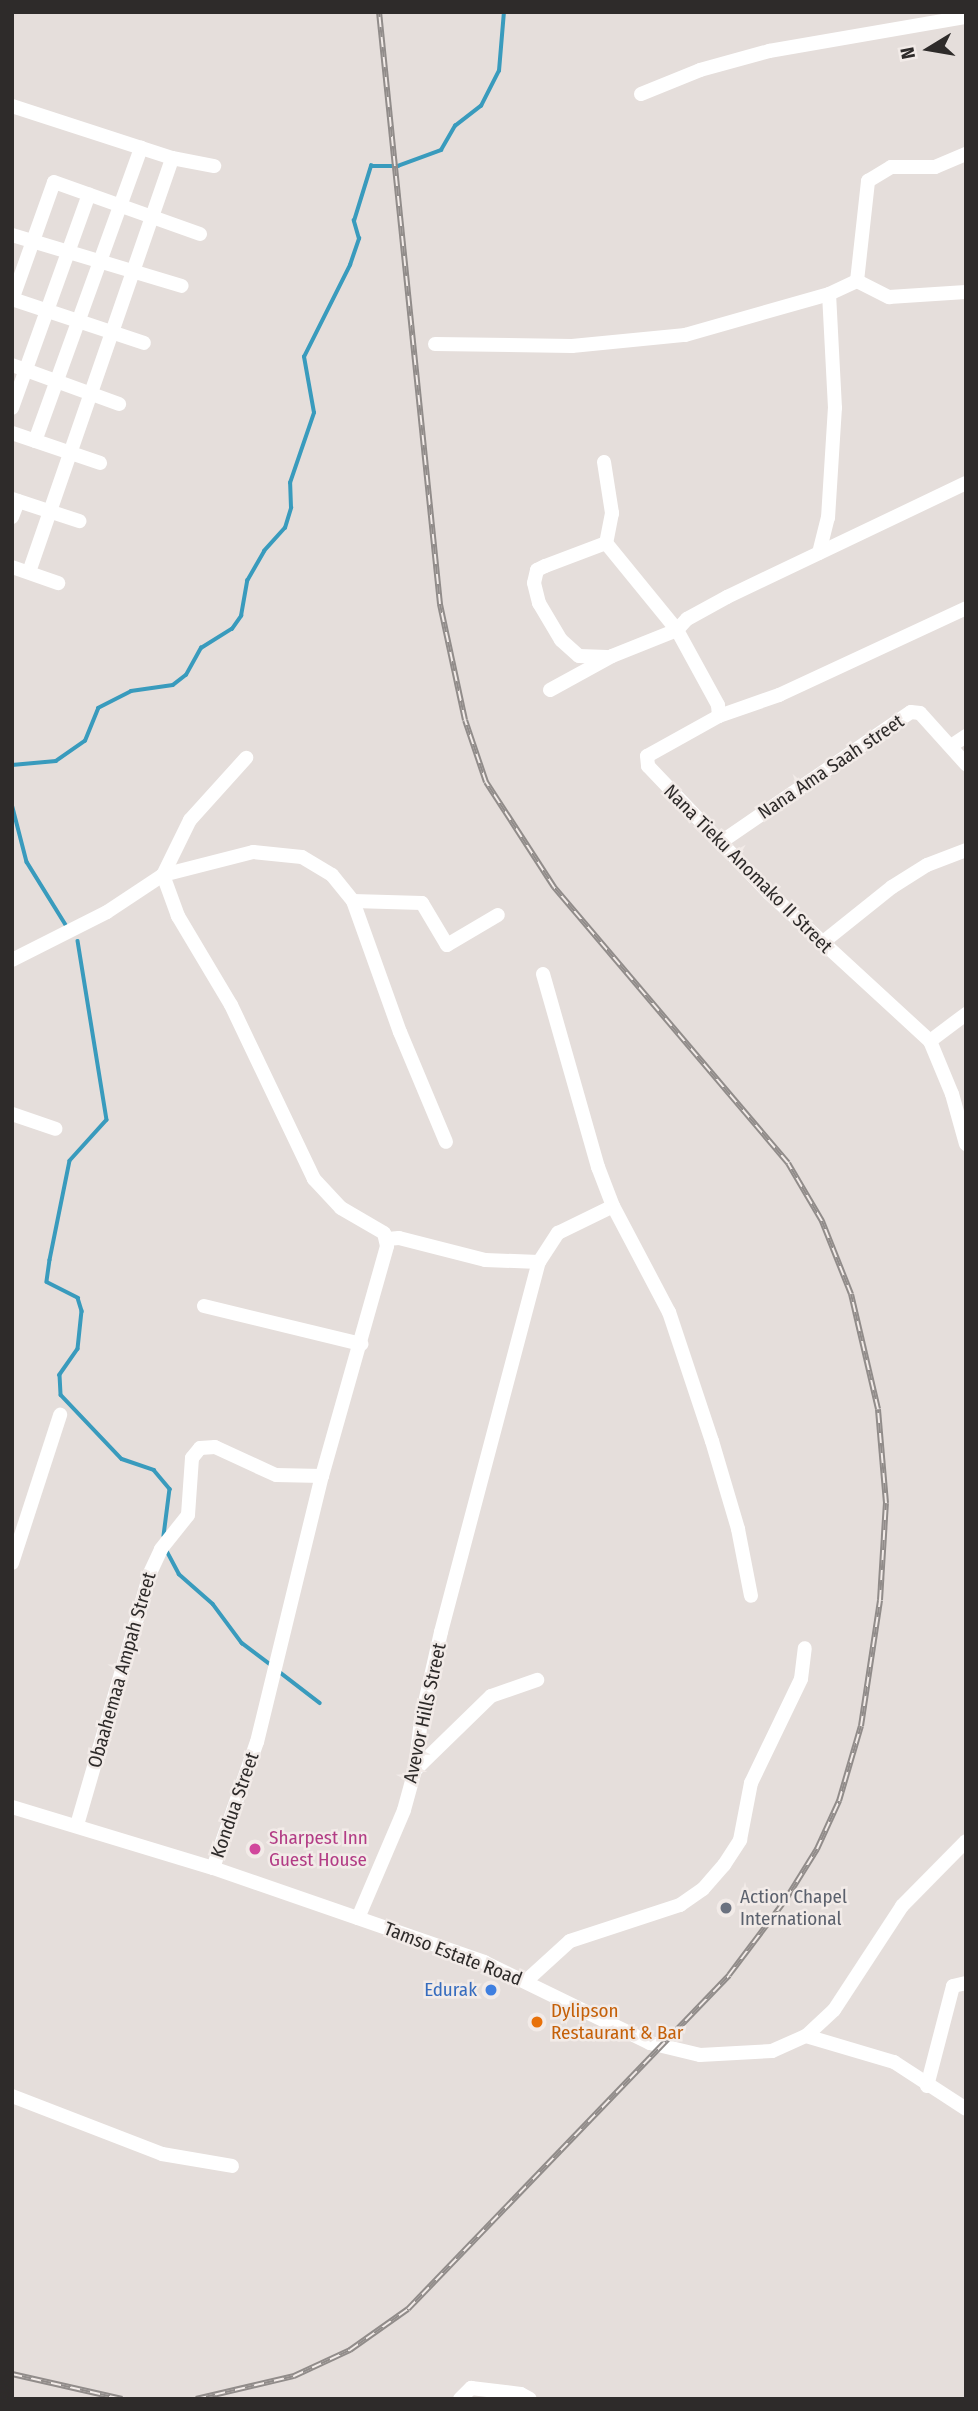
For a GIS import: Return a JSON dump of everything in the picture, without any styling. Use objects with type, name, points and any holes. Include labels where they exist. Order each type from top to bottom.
[{"type":"street","points":[[641,94],[700,70],[769,51],[966,17]]},
{"type":"street","points":[[12,106],[172,158],[214,166]]},
{"type":"street","points":[[35,441],[141,148]]},
{"type":"street","points":[[857,281],[868,181],[891,167],[935,167],[966,154]]},
{"type":"street","points":[[29,572],[135,272],[172,158]]},
{"type":"street","points":[[144,343],[12,299],[54,182],[154,215],[200,234]]},
{"type":"street","points":[[12,408],[89,194]]},
{"type":"street","points":[[12,235],[182,286]]},
{"type":"street","points":[[857,281],[890,297],[966,292]]},
{"type":"street","points":[[435,344],[572,346],[685,335],[829,294],[857,281]]},
{"type":"street","points":[[819,553],[828,517],[835,418],[829,294]]},
{"type":"street","points":[[12,365],[119,404]]},
{"type":"street","points":[[12,433],[100,463]]},
{"type":"street","points":[[604,461],[612,513],[606,543]]},
{"type":"street","points":[[550,690],[612,656],[677,630],[707,607],[966,483]]},
{"type":"street","points":[[12,517],[15,500],[79,521]]},
{"type":"street","points":[[606,543],[677,630],[718,705],[719,716],[779,695],[966,608]]},
{"type":"street","points":[[606,543],[537,570],[534,583],[550,623],[572,651],[589,658],[612,656]]},
{"type":"street","points":[[12,567],[58,583]]},
{"type":"street","name":"Nana Ama Saah street","points":[[721,842],[911,712],[920,713],[966,764]]},
{"type":"street","name":"Nana Tieku Anomako II Street","points":[[719,716],[647,756],[655,777],[822,943],[930,1041],[952,1094],[966,1144]]},
{"type":"street","points":[[951,746],[966,736]]},
{"type":"street","points":[[246,758],[190,820],[163,875],[178,916],[231,1005],[314,1179],[341,1208],[384,1233],[387,1239],[405,1240],[485,1260],[539,1262]]},
{"type":"street","points":[[822,943],[892,887],[927,865],[966,850]]},
{"type":"street","points":[[12,960],[107,912],[163,875],[253,852],[302,858],[332,875],[353,901],[400,1032],[446,1142]]},
{"type":"street","points":[[353,901],[422,903],[447,945],[498,915]]},
{"type":"street","points":[[543,974],[613,1206],[669,1312],[730,1498],[751,1596]]},
{"type":"street","points":[[930,1041],[966,1014]]},
{"type":"street","points":[[12,1114],[56,1129]]},
{"type":"street","name":"Avevor Hills Street","points":[[358,1918],[404,1810],[415,1770],[421,1720],[539,1262],[558,1233],[613,1206]]},
{"type":"street","name":"Kondua Street","points":[[214,1868],[257,1742],[322,1476],[361,1344],[387,1239]]},
{"type":"street","points":[[204,1306],[361,1344]]},
{"type":"street","points":[[12,1563],[60,1415]]},
{"type":"street","name":"Obaahemaa Ampah Street","points":[[77,1825],[150,1573],[161,1549],[188,1515],[192,1458],[200,1447],[215,1447],[276,1475],[322,1476]]},
{"type":"street","points":[[526,1981],[570,1941],[680,1905],[704,1889],[740,1840],[751,1783],[801,1679],[805,1648]]},
{"type":"street","points":[[415,1770],[485,1700],[503,1689],[537,1680]]},
{"type":"street","name":"Tamso Estate Road","points":[[12,1807],[214,1868],[358,1918],[526,1981],[631,2035],[677,2052],[755,2054],[806,2036],[834,2010],[902,1906],[966,1841]]},
{"type":"street","points":[[927,2086],[953,1986],[966,1983]]},
{"type":"street","points":[[806,2036],[894,2062],[966,2109]]},
{"type":"street","points":[[12,2096],[162,2154],[232,2166]]},
{"type":"street","points":[[460,2399],[471,2389],[530,2399]]},
{"type":"waterway","points":[[12,765],[56,761],[85,741],[98,708],[131,691],[173,685],[186,675],[201,648],[232,629],[241,616],[247,581],[264,551],[285,528],[291,508],[290,483],[314,413],[304,357],[350,265],[359,239],[354,221],[371,166],[398,166],[441,150],[455,126],[481,106],[499,71],[504,12]]},
{"type":"waterway","points":[[12,804],[27,862],[66,925]]},
{"type":"waterway","points":[[78,941],[107,1120],[70,1161],[50,1260],[47,1282],[78,1298],[82,1311],[78,1349],[60,1375],[61,1395],[122,1459],[154,1470],[170,1489],[164,1536]]},
{"type":"waterway","points":[[167,1551],[179,1574],[213,1604],[242,1643],[271,1665]]},
{"type":"waterway","points":[[277,1670],[320,1703]]},
{"type":"railway","points":[[196,2399],[294,2376],[350,2350],[408,2309],[729,1975],[786,1899],[817,1849],[839,1801],[861,1726],[880,1600],[886,1503],[878,1409],[851,1294],[822,1221],[788,1163],[554,887],[486,782],[465,720],[440,604],[379,12]]},
{"type":"railway","points":[[12,2374],[122,2399]]},
{"type":"place","name":"Sharpest Inn Guest House","points":[[255,1849]]},
{"type":"place","name":"Action Chapel International","points":[[726,1908]]},
{"type":"place","name":"Edurak","points":[[491,1990]]},
{"type":"place","name":"Dylipson Restaurant & Bar","points":[[537,2022]]}]
